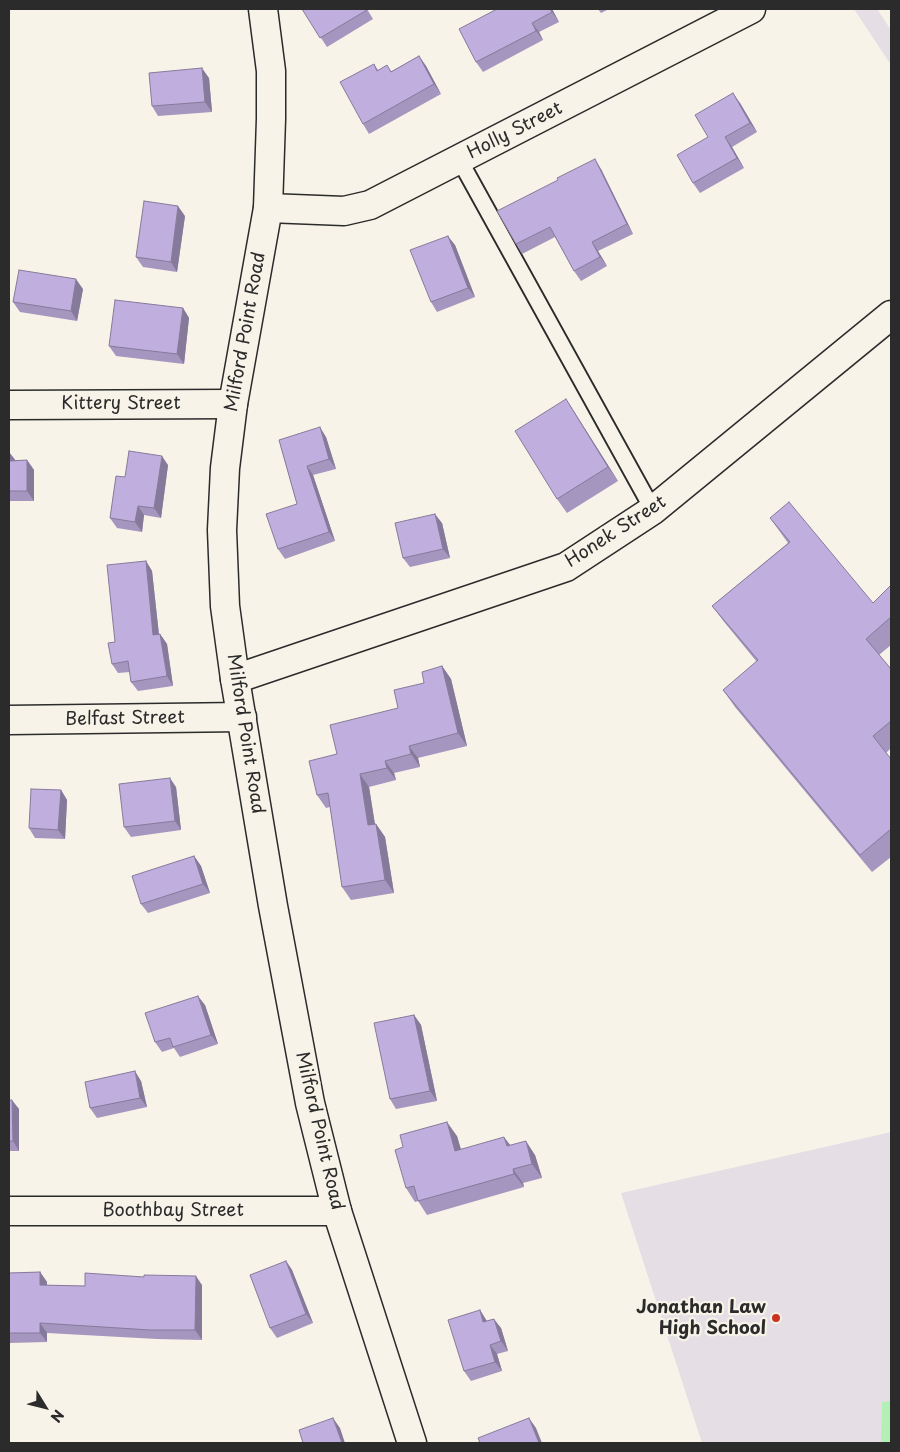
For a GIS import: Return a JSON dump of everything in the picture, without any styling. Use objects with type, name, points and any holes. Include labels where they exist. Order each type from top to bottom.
[{"type":"street","name":"Milford Point Road","points":[[263,9],[271,71],[268,208],[233,404],[225,468],[222,530],[225,606],[234,679],[273,906],[310,1103],[337,1211],[412,1443]]},
{"type":"street","name":"Holly Street","points":[[268,208],[344,211],[370,205],[751,9]]},
{"type":"street","name":"Honek Street","points":[[234,679],[566,567],[653,510],[891,315]]},
{"type":"street","name":"Kittery Street","points":[[9,404],[233,404]]},
{"type":"street","name":"Belfast Street","points":[[9,720],[242,717]]},
{"type":"street","name":"Boothbay Street","points":[[9,1211],[337,1211]]},
{"type":"lane","points":[[459,159],[653,510]]},
{"type":"shaded area","points":[[854,9],[877,9],[891,30],[891,65]]},
{"type":"shaded area","name":"Jonathan Law High School","points":[[891,1132],[891,1443],[702,1443],[621,1193]]},
{"type":"green space","points":[[891,1401],[891,1443],[881,1443],[882,1402]]},
{"type":"building","points":[[302,9],[366,9],[367,10],[320,38]]},
{"type":"building","points":[[497,9],[550,9],[552,12],[532,23],[536,31],[476,62],[459,29]]},
{"type":"building","points":[[419,56],[434,84],[363,124],[340,82],[374,64],[377,71],[387,65],[391,72]]},
{"type":"building","points":[[202,68],[205,102],[152,106],[149,73]]},
{"type":"building","points":[[733,93],[750,123],[725,137],[737,158],[693,183],[677,155],[708,137],[695,115]]},
{"type":"building","points":[[595,159],[627,224],[592,242],[600,257],[574,271],[550,227],[516,244],[497,211]]},
{"type":"building","points":[[144,201],[178,206],[171,262],[136,257]]},
{"type":"building","points":[[448,236],[468,288],[431,302],[410,250]]},
{"type":"building","points":[[19,270],[76,279],[71,311],[13,302]]},
{"type":"building","points":[[115,300],[183,308],[177,354],[109,346]]},
{"type":"building","points":[[566,399],[608,467],[557,499],[515,431]]},
{"type":"building","points":[[320,427],[329,459],[307,466],[329,532],[278,549],[266,514],[297,504],[279,440]]},
{"type":"building","points":[[129,451],[162,456],[154,508],[138,506],[135,522],[110,518],[116,476],[125,477]]},
{"type":"building","points":[[9,452],[10,461],[27,460],[27,491],[9,491]]},
{"type":"building","points":[[789,502],[873,603],[891,585],[891,617],[866,639],[891,669],[891,721],[873,736],[891,759],[891,829],[860,855],[723,690],[758,660],[712,606],[790,542],[770,518]]},
{"type":"building","points":[[435,514],[443,549],[403,558],[395,523]]},
{"type":"building","points":[[146,561],[153,635],[160,634],[167,676],[131,682],[128,661],[112,664],[108,643],[115,642],[107,565]]},
{"type":"building","points":[[442,666],[458,733],[409,746],[411,754],[385,761],[387,768],[360,774],[368,825],[376,824],[385,880],[342,887],[328,793],[317,795],[309,761],[337,754],[330,725],[398,708],[394,690],[424,683],[422,672]]},
{"type":"building","points":[[170,778],[175,821],[124,827],[119,784]]},
{"type":"building","points":[[31,789],[61,790],[58,830],[29,828]]},
{"type":"building","points":[[194,856],[203,884],[141,904],[132,876]]},
{"type":"building","points":[[198,996],[211,1035],[173,1047],[170,1038],[155,1042],[145,1013]]},
{"type":"building","points":[[414,1015],[430,1091],[390,1099],[374,1023]]},
{"type":"building","points":[[135,1071],[140,1098],[90,1108],[85,1082]]},
{"type":"building","points":[[9,1100],[12,1100],[13,1141],[9,1141]]},
{"type":"building","points":[[447,1122],[455,1151],[504,1137],[507,1146],[526,1141],[532,1164],[513,1169],[514,1174],[418,1201],[414,1186],[406,1188],[395,1150],[403,1147],[400,1135]]},
{"type":"building","points":[[286,1261],[306,1314],[270,1328],[250,1275]]},
{"type":"building","points":[[40,1272],[40,1285],[85,1286],[85,1273],[144,1277],[144,1275],[196,1276],[195,1330],[150,1330],[40,1323],[40,1333],[9,1333],[9,1273]]},
{"type":"building","points":[[480,1310],[483,1322],[494,1319],[501,1341],[490,1345],[495,1362],[464,1371],[448,1320]]},
{"type":"building","points":[[333,1418],[342,1443],[303,1443],[299,1430]]},
{"type":"building","points":[[529,1418],[539,1443],[480,1443],[478,1438]]},
{"type":"place","name":"Jonathan Law High School","points":[[776,1318]]}]
